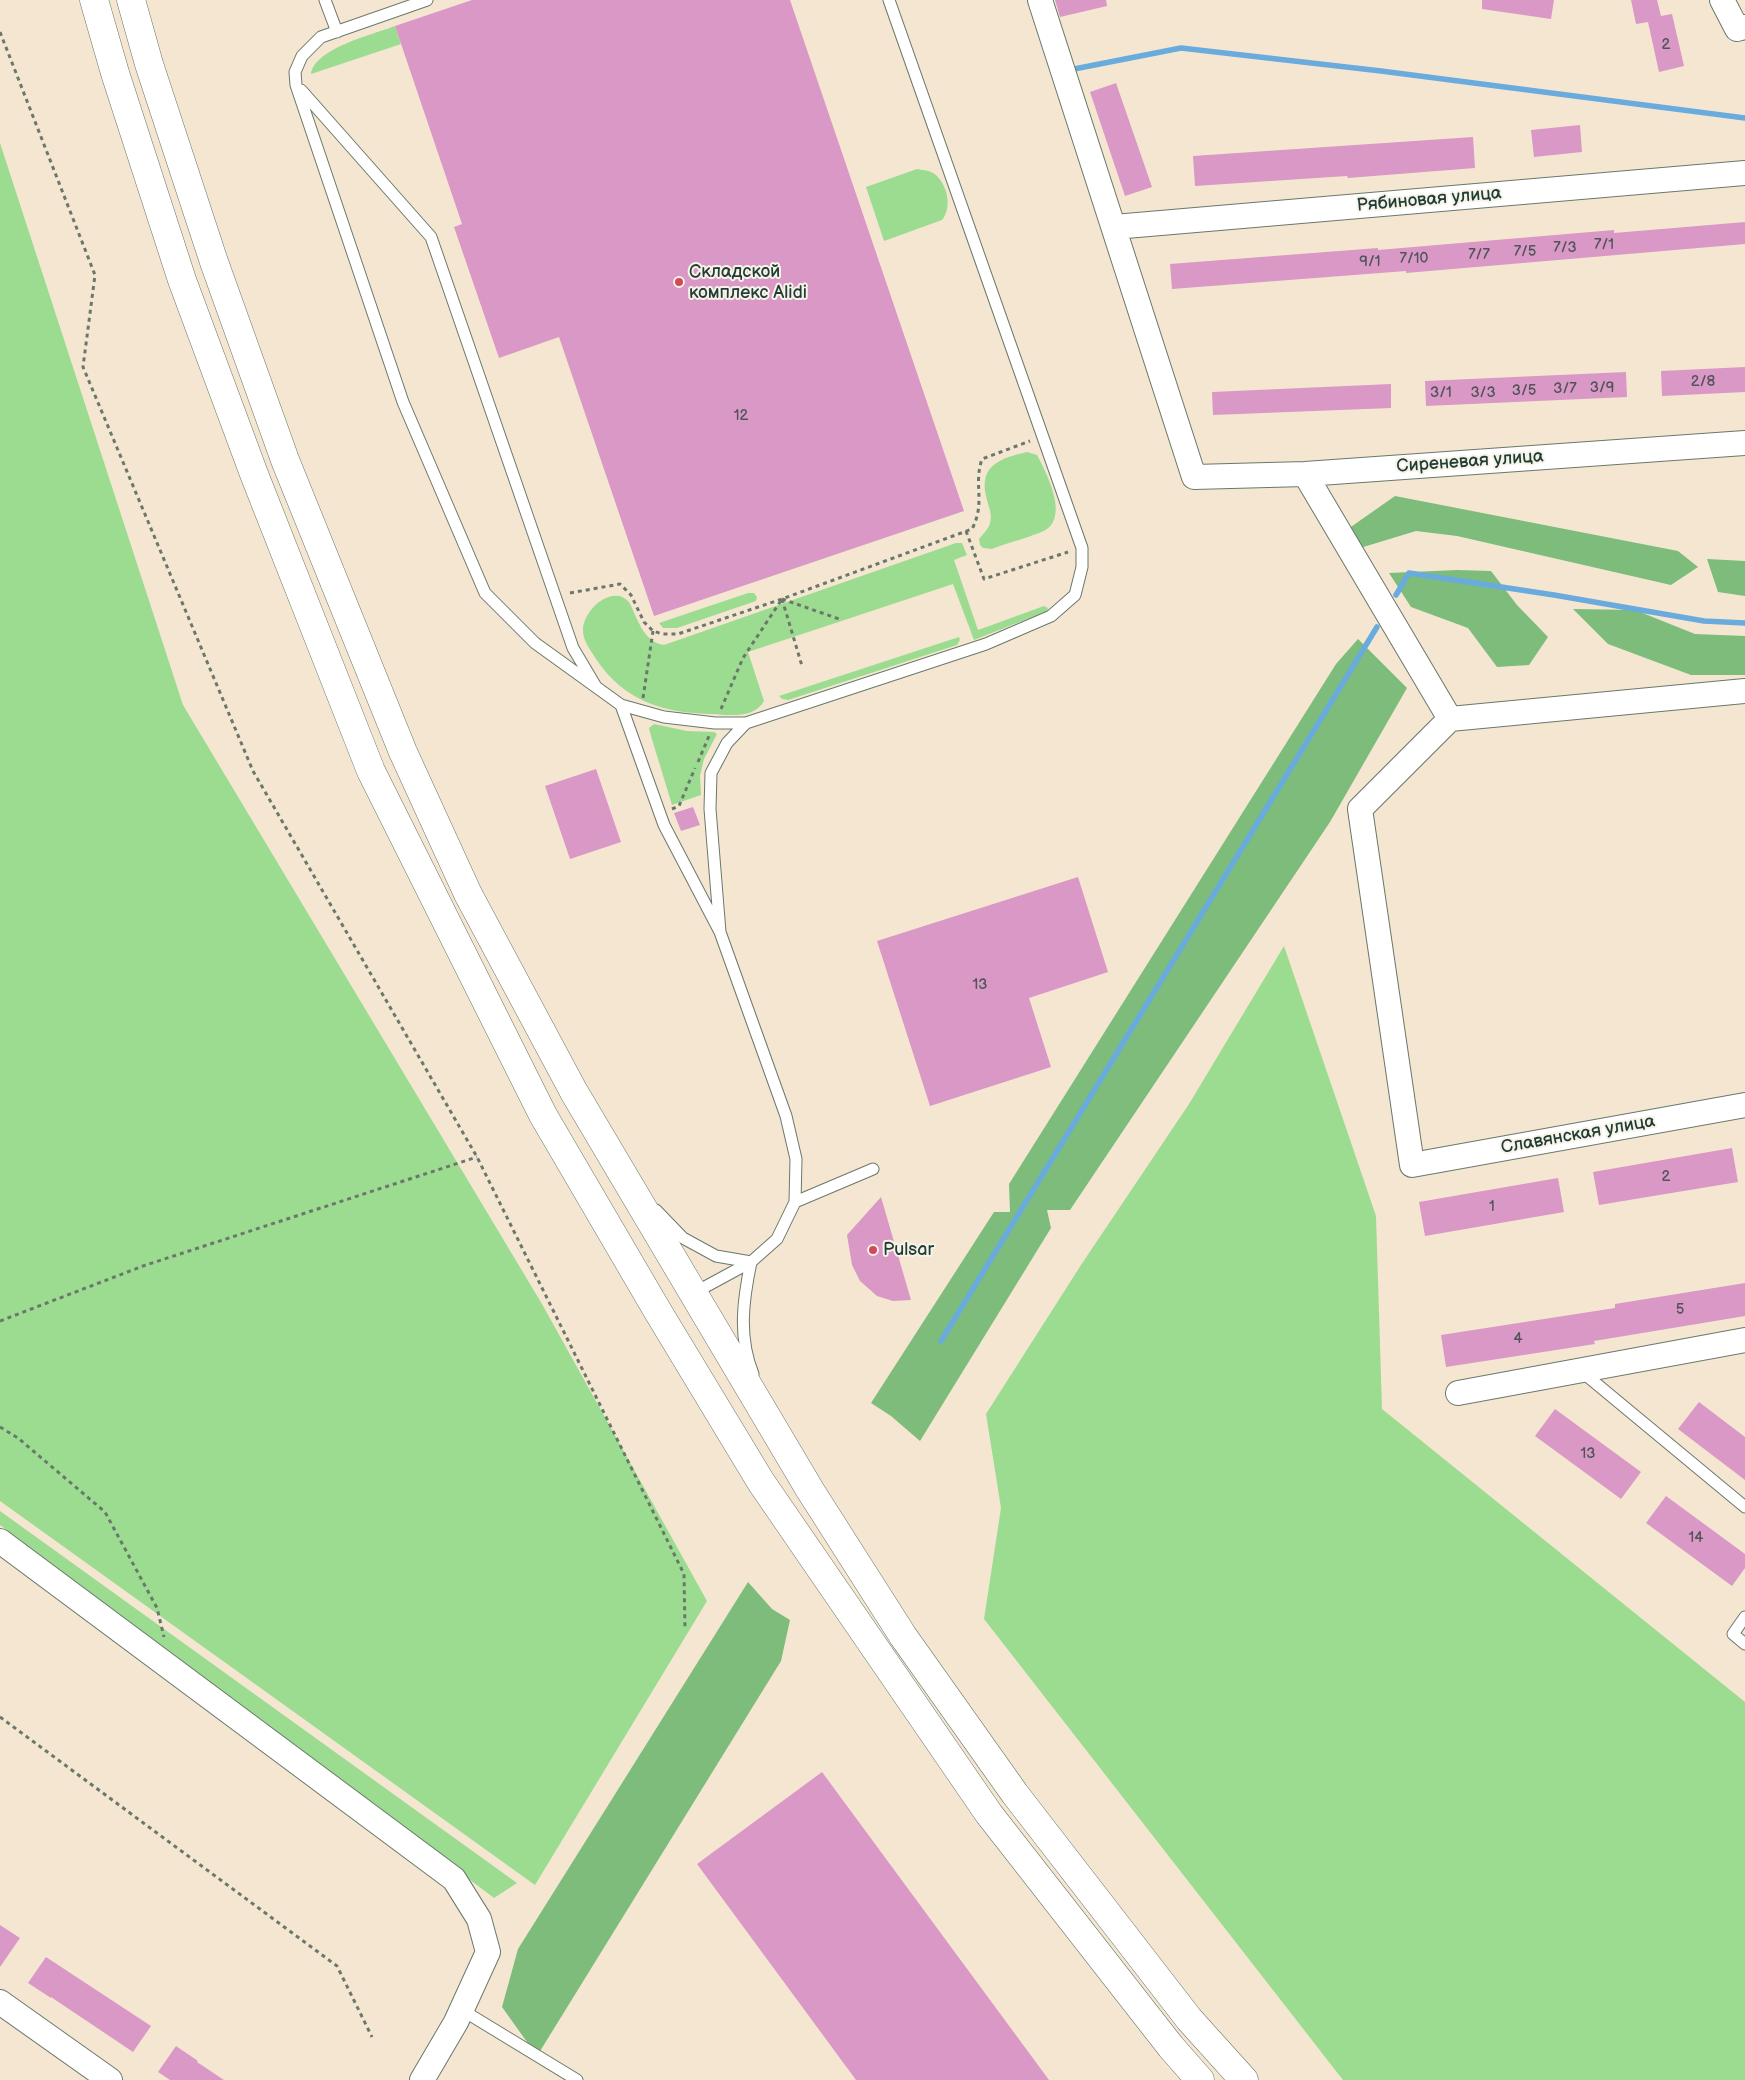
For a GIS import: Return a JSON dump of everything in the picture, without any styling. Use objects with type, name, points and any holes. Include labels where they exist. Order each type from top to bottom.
[{"type":"main road","points":[[94,0],[115,73],[182,280],[254,474],[371,771],[544,1115],[761,1482],[989,1814],[1171,2047],[1200,2080]]},
{"type":"main road","points":[[132,0],[149,64],[214,262],[285,460],[404,752],[468,894],[574,1092],[692,1294],[810,1490],[903,1636],[1016,1794],[1189,2019],[1244,2080]]},
{"type":"main road","points":[[658,1310],[692,1294]]},
{"type":"street","points":[[1040,0],[1114,227]]},
{"type":"street","points":[[1722,0],[1741,28]]},
{"type":"street","name":"Рябиновая улица","points":[[1114,227],[1745,173]]},
{"type":"street","name":"Сиреневая улица","points":[[1114,227],[1194,477],[1305,474],[1745,443]]},
{"type":"street","points":[[1305,474],[1450,719],[1745,691]]},
{"type":"street","name":"Славянская улица","points":[[1450,719],[1360,809],[1412,1165],[1745,1105]]},
{"type":"street","points":[[1458,1393],[1745,1340]]},
{"type":"street","points":[[0,1541],[454,1879],[479,1919],[488,1952],[462,2010],[422,2080]]},
{"type":"street","points":[[0,2002],[110,2080]]},
{"type":"lane","points":[[325,0],[337,32]]},
{"type":"lane","points":[[427,0],[321,37],[302,56],[295,72],[296,85],[403,402],[485,593],[534,643],[621,705],[664,717],[715,723],[746,723],[986,644],[1051,616],[1074,595],[1082,567],[1082,548],[889,0]]},
{"type":"lane","points":[[296,85],[431,237],[573,648],[597,688]]},
{"type":"lane","points":[[621,705],[664,825],[720,932],[786,1116],[796,1159],[795,1202],[777,1239],[752,1262],[692,1294]]},
{"type":"lane","points":[[720,932],[710,809],[711,773],[727,743],[746,723]]},
{"type":"lane","points":[[598,1133],[656,1210],[683,1238],[716,1256],[752,1262]]},
{"type":"lane","points":[[795,1202],[873,1169]]},
{"type":"lane","points":[[752,1262],[745,1291],[742,1317],[745,1347],[752,1372],[810,1490]]},
{"type":"lane","points":[[1580,1370],[1745,1506]]},
{"type":"lane","points":[[1745,1617],[1732,1634],[1745,1644]]},
{"type":"lane","points":[[462,2010],[577,2080]]},
{"type":"path","points":[[0,32],[95,275],[83,367],[250,762],[477,1157],[684,1574],[685,1628]]},
{"type":"path","points":[[554,595],[620,584],[631,595],[644,622],[653,631],[662,634],[678,634],[782,599],[972,529],[978,516],[980,503],[977,473],[982,459],[1043,436]]},
{"type":"path","points":[[966,531],[984,579],[1082,548]]},
{"type":"path","points":[[782,599],[842,620]]},
{"type":"path","points":[[782,599],[802,666]]},
{"type":"path","points":[[641,711],[653,631]]},
{"type":"path","points":[[0,1321],[142,1266],[477,1157]]},
{"type":"path","points":[[0,1427],[18,1438],[105,1512],[157,1608],[165,1642],[152,1654]]},
{"type":"path","points":[[0,1717],[338,1966],[372,2037]]},
{"type":"green space","points":[[395,26],[401,44],[311,74],[315,65],[333,50],[359,38]]},
{"type":"green space","points":[[0,143],[183,705],[542,1304],[707,1601],[535,1885],[0,1501]]},
{"type":"green space","points":[[917,169],[933,173],[942,182],[948,202],[945,215],[942,220],[884,241],[866,187]]},
{"type":"green space","points":[[1027,452],[1037,455],[1050,482],[1056,514],[1053,522],[1047,529],[1036,534],[992,549],[983,548],[980,545],[979,539],[988,528],[991,516],[985,485],[989,470],[1001,460]]},
{"type":"green space","points":[[1395,496],[1678,551],[1698,567],[1671,585],[1457,536],[1416,531],[1360,548],[1348,529]]},
{"type":"green space","points":[[956,543],[962,543],[967,555],[954,560],[978,630],[1044,606],[1048,608],[1047,611],[974,640],[953,584],[748,652],[764,701],[754,711],[741,715],[677,711],[646,702],[632,695],[607,673],[585,640],[583,628],[585,620],[594,606],[608,597],[623,597],[629,602],[646,635],[657,643],[664,645]]},
{"type":"green space","points":[[1707,559],[1745,561],[1745,596],[1718,592]]},
{"type":"green space","points":[[1457,570],[1491,571],[1517,605],[1548,637],[1529,665],[1497,667],[1468,628],[1411,607],[1389,573]]},
{"type":"green space","points":[[748,593],[754,593],[757,597],[756,601],[677,628],[663,628],[659,623]]},
{"type":"green space","points":[[1573,609],[1635,610],[1695,634],[1745,636],[1745,675],[1691,675],[1608,644]]},
{"type":"green space","points":[[959,637],[960,640],[957,645],[788,700],[782,699],[779,696]]},
{"type":"green space","points":[[1358,639],[1407,688],[1330,822],[1070,1210],[1047,1210],[1051,1228],[920,1441],[891,1416],[871,1403],[994,1212],[1010,1212],[1009,1184],[1336,664]]},
{"type":"green space","points":[[654,724],[687,731],[714,732],[717,734],[704,759],[700,776],[701,795],[672,805],[649,728]]},
{"type":"green space","points":[[1284,946],[1376,1216],[1382,1409],[1745,1702],[1745,2080],[1343,2080],[984,1619],[1001,1508],[986,1414],[1081,1265],[1189,1104]]},
{"type":"green space","points":[[0,1511],[517,1883],[494,1898],[0,1525]]},
{"type":"green space","points":[[748,1582],[772,1609],[790,1620],[781,1661],[537,2056],[502,2007],[518,1949]]},
{"type":"building","name":"Складской комплекс Alidi","points":[[472,0],[790,0],[964,511],[654,616],[559,337],[499,358],[454,227],[462,224],[395,26]]},
{"type":"building","points":[[1055,0],[1106,0],[1107,6],[1060,17]]},
{"type":"building","points":[[1482,0],[1554,0],[1551,19],[1482,9]]},
{"type":"building","points":[[1631,0],[1657,0],[1661,16],[1672,14],[1684,66],[1659,72],[1648,22],[1636,24]]},
{"type":"building","points":[[1116,83],[1152,187],[1125,196],[1090,92]]},
{"type":"building","points":[[1580,125],[1582,152],[1534,157],[1531,130]]},
{"type":"building","points":[[1473,137],[1475,168],[1348,178],[1347,176],[1195,186],[1193,156]]},
{"type":"building","points":[[1745,222],[1745,244],[1406,273],[1406,271],[1172,289],[1170,264],[1378,248],[1378,250],[1614,230],[1614,233]]},
{"type":"building","points":[[1745,367],[1745,392],[1662,396],[1661,371]]},
{"type":"building","points":[[1626,372],[1627,397],[1426,406],[1425,381]]},
{"type":"building","points":[[1391,384],[1391,408],[1213,415],[1212,392]]},
{"type":"building","points":[[596,769],[621,842],[570,859],[545,786]]},
{"type":"building","points":[[693,807],[700,825],[681,831],[674,813]]},
{"type":"building","points":[[1078,877],[1108,972],[1029,998],[1051,1067],[930,1106],[877,941]]},
{"type":"building","points":[[1732,1148],[1738,1182],[1599,1205],[1593,1172]]},
{"type":"building","points":[[1558,1178],[1564,1212],[1425,1236],[1419,1202]]},
{"type":"building","name":"Pulsar","points":[[881,1197],[911,1300],[893,1301],[877,1296],[860,1281],[852,1265],[847,1235]]},
{"type":"building","points":[[1745,1283],[1745,1316],[1594,1341],[1595,1344],[1446,1367],[1441,1335],[1615,1308],[1615,1304]]},
{"type":"building","points":[[1699,1402],[1745,1437],[1745,1480],[1678,1429]]},
{"type":"building","points":[[1555,1409],[1641,1472],[1621,1499],[1535,1436]]},
{"type":"building","points":[[1666,1496],[1745,1554],[1745,1568],[1732,1586],[1646,1523]]},
{"type":"building","points":[[822,1772],[1049,2080],[856,2080],[697,1864]]},
{"type":"building","points":[[0,1925],[20,1938],[0,1967]]},
{"type":"building","points":[[46,1957],[151,2026],[133,2052],[28,1983]]},
{"type":"building","points":[[176,2046],[224,2080],[170,2080],[158,2072]]},
{"type":"waterway","points":[[1074,69],[1181,48],[1381,71],[1745,118]]},
{"type":"waterway","points":[[1396,595],[1409,573],[1554,595],[1704,621],[1745,623]]},
{"type":"waterway","points":[[941,1341],[1377,627]]},
{"type":"place","name":"Складской комплекс Alidi","points":[[679,282]]},
{"type":"place","name":"Pulsar","points":[[873,1250]]}]
